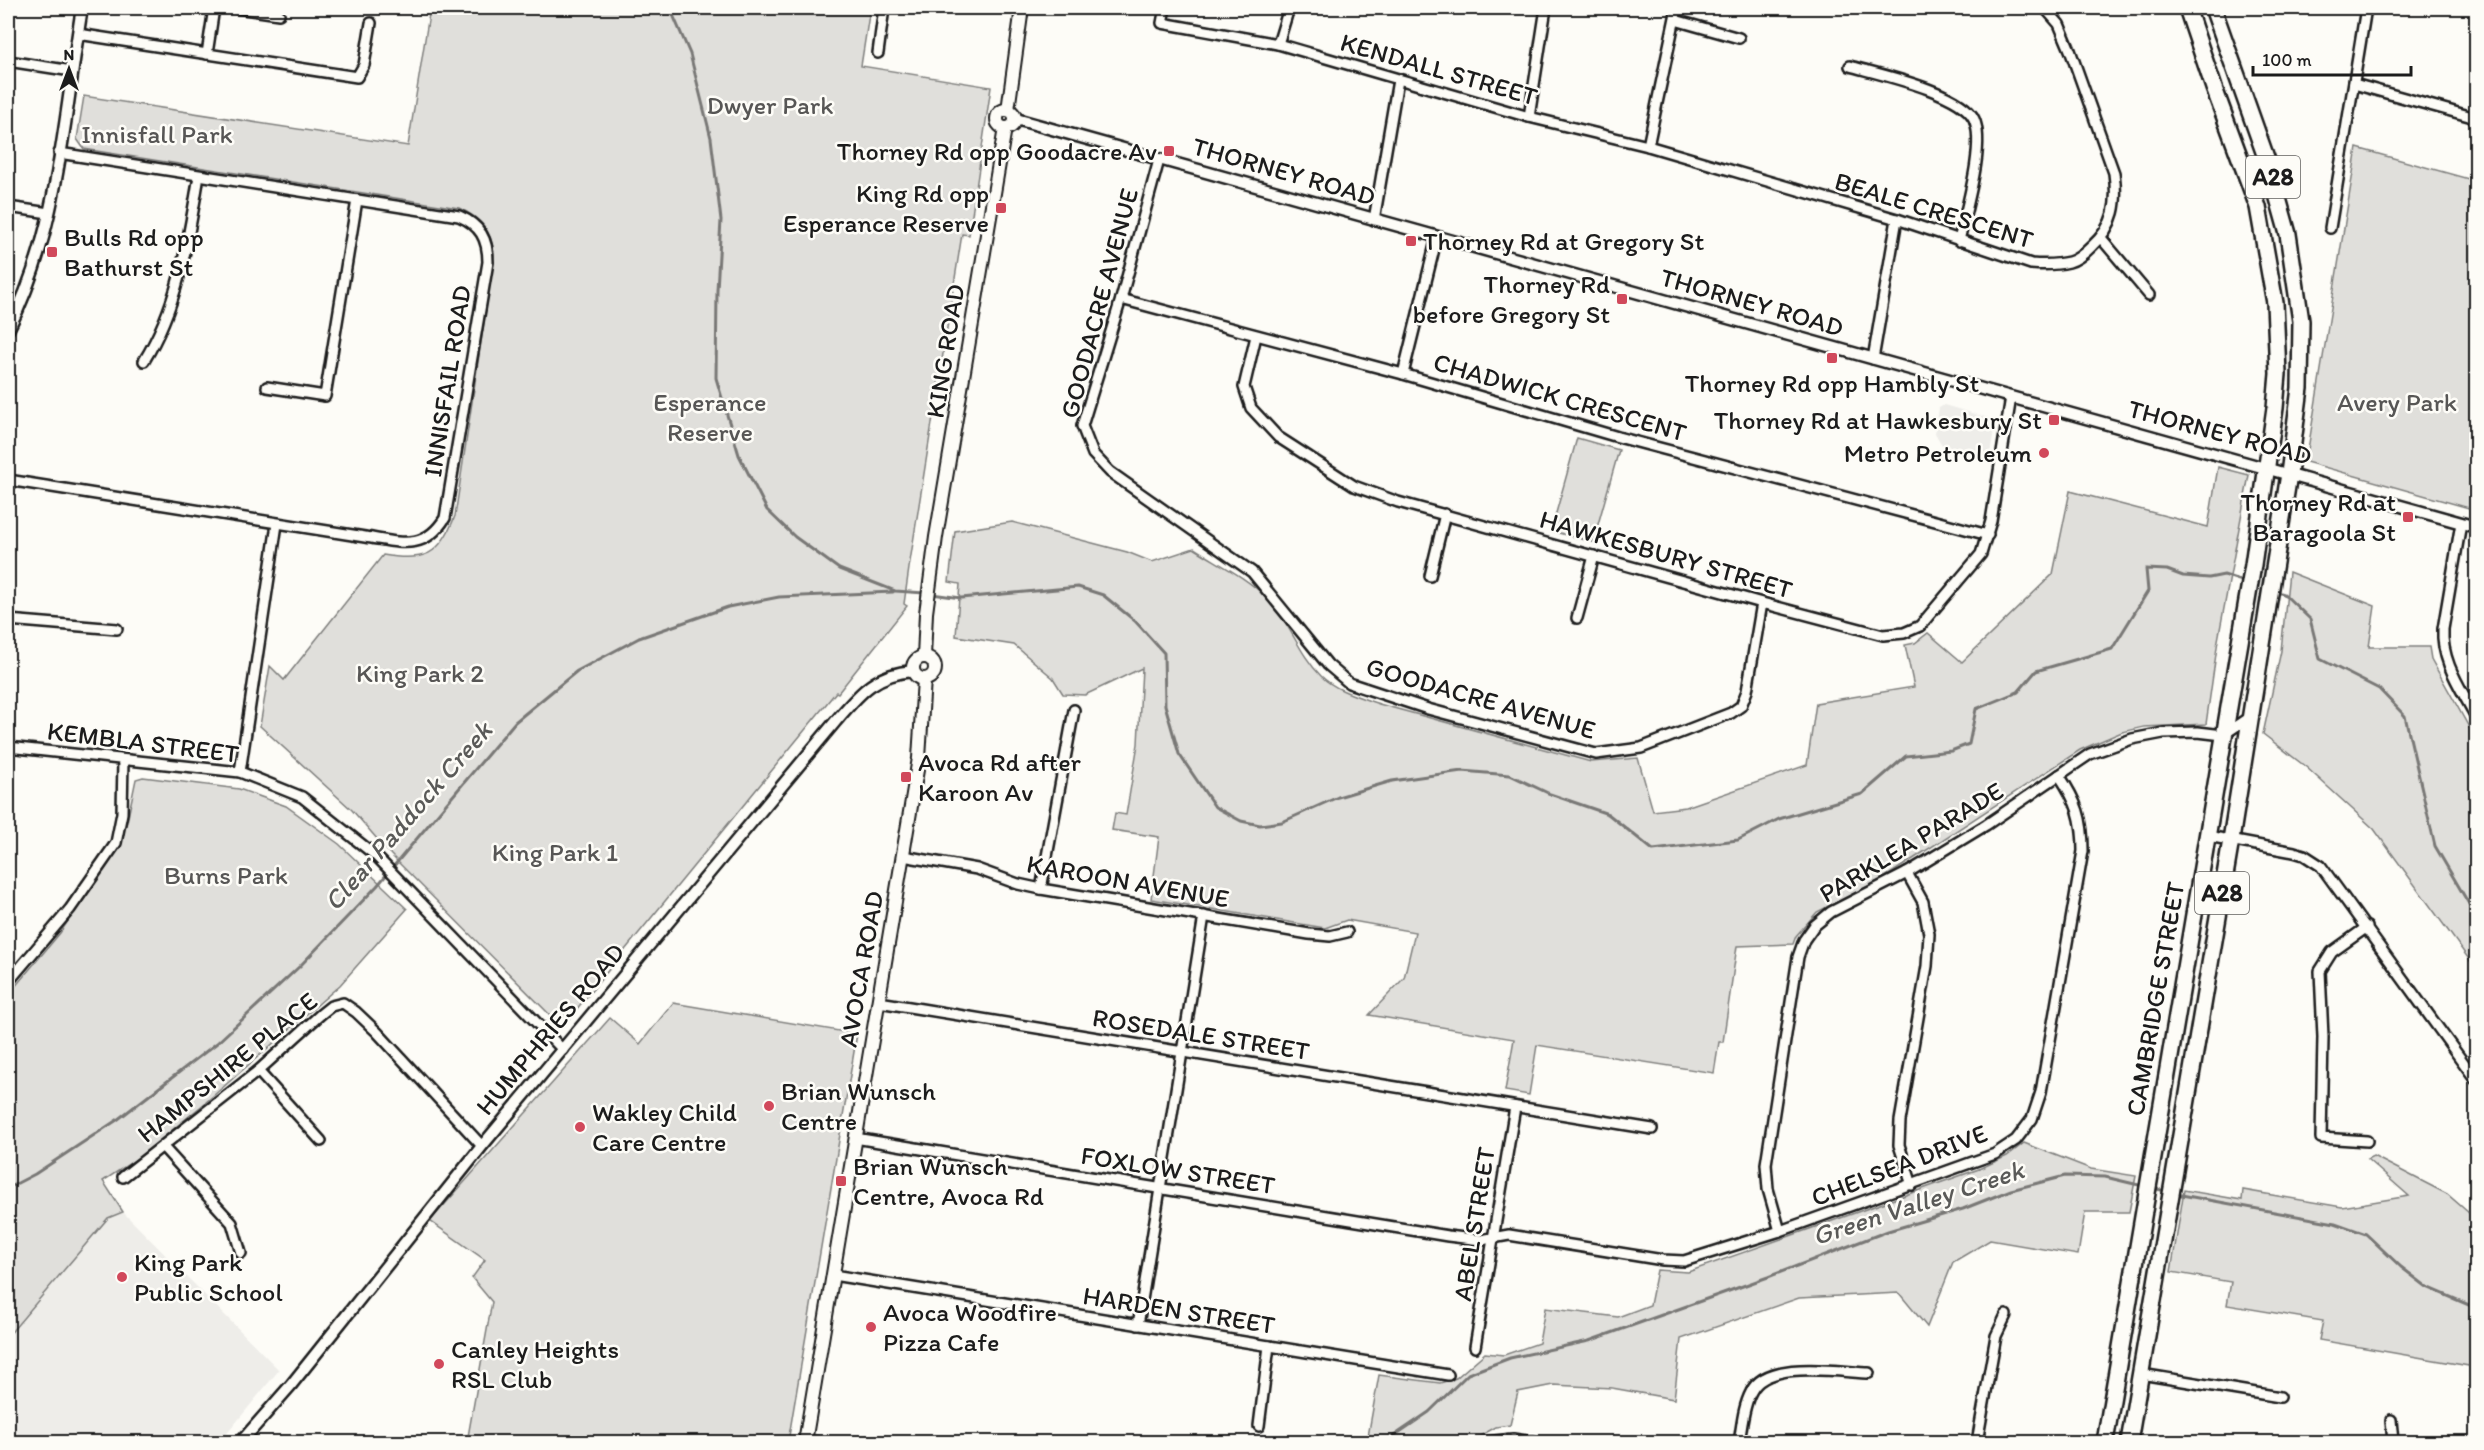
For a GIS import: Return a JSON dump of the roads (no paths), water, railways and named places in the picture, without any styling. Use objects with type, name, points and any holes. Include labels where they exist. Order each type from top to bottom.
[{"type":"highway","name":"A28","points":[[2187,8],[2258,207],[2268,255],[2275,303],[2277,350],[2275,408],[2268,468]]},
{"type":"highway","name":"A28","points":[[2213,8],[2270,166],[2294,261],[2301,321],[2301,354],[2300,388],[2289,474]]},
{"type":"highway","name":"CAMBRIDGE STREET","points":[[2105,1443],[2268,468]]},
{"type":"highway","name":"CAMBRIDGE STREET","points":[[2130,1443],[2168,1205],[2231,840],[2289,474]]},
{"type":"main road","points":[[1012,115],[1022,8]]},
{"type":"main road","name":"KING ROAD","points":[[930,581],[1005,128],[1012,126],[1012,115]]},
{"type":"main road","name":"AVOCA ROAD","points":[[810,1442],[833,1275],[919,758],[924,679],[931,676],[935,666],[931,660],[924,657],[930,581]]},
{"type":"main road","points":[[924,657],[915,662],[913,671],[917,677],[924,679]]},
{"type":"street","points":[[8,330],[35,270],[49,213],[82,8]]},
{"type":"street","points":[[207,54],[214,8]]},
{"type":"street","points":[[236,8],[279,14]]},
{"type":"street","points":[[878,53],[885,8]]},
{"type":"street","name":"KENDALL STREET","points":[[1165,8],[1162,23],[1278,44],[1529,117],[1648,146]]},
{"type":"street","points":[[1278,44],[1289,8]]},
{"type":"street","points":[[1529,117],[1546,8]]},
{"type":"street","points":[[1648,146],[1677,8]]},
{"type":"street","name":"BEALE CRESCENT","points":[[1648,146],[1897,219],[2031,264],[2050,265],[2071,261],[2086,252],[2101,238],[2116,209],[2117,194],[2114,173],[2070,50],[2059,24],[2045,8]]},
{"type":"street","points":[[2330,228],[2366,8]]},
{"type":"street","points":[[1675,20],[1739,38]]},
{"type":"street","points":[[78,34],[357,77],[364,65],[371,23]]},
{"type":"street","points":[[8,61],[72,71]]},
{"type":"street","points":[[1850,66],[1920,86],[1957,100],[1974,118],[1978,135],[1975,169],[1959,241]]},
{"type":"street","points":[[1374,220],[1398,80]]},
{"type":"street","points":[[2354,84],[2476,118]]},
{"type":"street","name":"THORNEY ROAD","points":[[1012,115],[1159,160],[2476,527]]},
{"type":"street","name":"INNISFAIL ROAD","points":[[8,480],[277,524],[414,543],[428,538],[438,530],[445,519],[488,262],[488,246],[475,226],[459,216],[59,153]]},
{"type":"street","name":"GOODACRE AVENUE","points":[[1159,160],[1121,299],[1082,426],[1093,454],[1110,472],[1252,572],[1328,665],[1348,683],[1428,709],[1596,754],[1641,748],[1743,707],[1762,603]]},
{"type":"street","points":[[144,361],[157,339],[178,282],[186,254],[199,176]]},
{"type":"street","points":[[267,387],[325,396],[357,200]]},
{"type":"street","points":[[8,207],[49,213]]},
{"type":"street","points":[[1873,358],[1897,219]]},
{"type":"street","points":[[1403,374],[1437,237]]},
{"type":"street","points":[[2101,238],[2149,295]]},
{"type":"street","name":"CHADWICK CRESCENT","points":[[1121,299],[1403,374],[1618,437],[1988,535]]},
{"type":"street","name":"HAWKESBURY STREET","points":[[1256,336],[1244,387],[1251,408],[1278,437],[1354,486],[1398,502],[1762,603],[1875,633],[1894,635],[1904,633],[1924,622],[1981,554],[1988,535],[2011,397]]},
{"type":"street","points":[[1430,576],[1445,514]]},
{"type":"street","points":[[2461,523],[2442,647],[2447,663],[2476,717]]},
{"type":"street","points":[[240,772],[277,524]]},
{"type":"street","points":[[1577,618],[1594,556]]},
{"type":"street","points":[[8,620],[117,629]]},
{"type":"street","name":"HUMPHRIES ROAD","points":[[241,1443],[291,1385],[482,1146],[852,702],[873,682],[896,673],[913,671]]},
{"type":"street","points":[[1041,889],[1074,711]]},
{"type":"street","points":[[2223,735],[2251,716]]},
{"type":"street","name":"PARKLEA PARADE","points":[[1780,1231],[1768,1189],[1766,1164],[1798,957],[1804,940],[1814,926],[1832,912],[1907,873],[1986,825],[2091,754],[2132,739],[2163,734],[2198,732],[2223,735]]},
{"type":"street","name":"KEMBLA STREET","points":[[8,747],[240,772],[302,797],[375,855],[563,1050]]},
{"type":"street","points":[[8,982],[70,909],[116,843],[122,813],[123,759]]},
{"type":"street","name":"CHELSEA DRIVE","points":[[1494,1237],[1509,1234],[1663,1260],[1684,1261],[1780,1231],[1912,1185],[1995,1154],[2016,1140],[2032,1119],[2042,1092],[2083,851],[2083,828],[2076,800],[2059,775]]},
{"type":"street","points":[[2208,836],[2294,852],[2313,860],[2328,873],[2476,1080]]},
{"type":"street","name":"KAROON AVENUE","points":[[903,856],[976,868],[1012,882],[1041,889],[1310,934],[1330,936],[1347,932]]},
{"type":"street","points":[[1907,873],[1923,902],[1929,934],[1927,966],[1900,1121],[1899,1145],[1912,1185]]},
{"type":"street","points":[[1138,1325],[1204,916]]},
{"type":"street","points":[[2367,927],[2332,952],[2322,966],[2319,979],[2323,1037],[2321,1138],[2367,1141]]},
{"type":"street","name":"ROSEDALE STREET","points":[[879,1002],[1652,1129]]},
{"type":"street","name":"HAMPSHIRE PLACE","points":[[123,1177],[258,1071],[331,1006],[343,1004],[356,1012],[377,1032],[482,1146]]},
{"type":"street","points":[[258,1071],[321,1141]]},
{"type":"street","name":"ABEL STREET","points":[[1475,1347],[1515,1107]]},
{"type":"street","name":"FOXLOW STREET","points":[[855,1138],[1448,1236],[1481,1240],[1494,1237]]},
{"type":"street","points":[[163,1147],[232,1223],[241,1253]]},
{"type":"street","name":"HARDEN STREET","points":[[833,1275],[1448,1376]]},
{"type":"street","points":[[1977,1443],[1996,1336],[2006,1315]]},
{"type":"street","points":[[1259,1426],[1269,1346]]},
{"type":"street","points":[[1739,1443],[1751,1391],[1762,1379],[1776,1372],[1869,1373]]},
{"type":"street","points":[[2141,1374],[2280,1397]]},
{"type":"street","points":[[2391,1420],[2393,1443]]},
{"type":"street","points":[[1486,1443],[1512,1439],[1533,1443]]},
{"type":"waterway","points":[[670,8],[690,54],[711,138],[721,220],[716,378],[739,455],[767,510],[795,537],[839,569],[895,591],[925,593]]},
{"type":"waterway","points":[[932,594],[961,598],[1078,587],[1103,595],[1135,621],[1164,653],[1165,705],[1179,754],[1215,807],[1241,821],[1260,825],[1282,822],[1338,797],[1392,781],[1462,771],[1510,775],[1550,794],[1608,814],[1653,850],[1738,840],[1779,819],[1862,794],[1906,756],[1951,751],[1969,744],[1976,709],[2018,692],[2036,671],[2112,649],[2148,591],[2146,569],[2167,570],[2183,576],[2209,578],[2224,575],[2245,582]]},
{"type":"waterway","points":[[2274,591],[2284,594],[2310,619],[2320,659],[2379,689],[2405,716],[2435,846],[2476,916]]},
{"type":"waterway","name":"Clear Paddock Creek","points":[[8,1188],[35,1174],[117,1120],[217,1043],[300,966],[377,886],[515,722],[577,671],[639,638],[728,607],[779,597],[893,592]]},
{"type":"waterway","name":"Green Valley Creek","points":[[1385,1442],[1429,1412],[1468,1374],[1510,1358],[1589,1341],[1888,1231],[1963,1209],[2011,1190],[2065,1176],[2105,1177],[2143,1186]]},
{"type":"waterway","name":"Green Valley Creek","points":[[2152,1188],[2166,1191]]},
{"type":"waterway","name":"Green Valley Creek","points":[[2176,1194],[2335,1223],[2366,1234],[2401,1267],[2427,1287],[2476,1308]]},
{"type":"place","name":"Thorney Rd opp Goodacre Av","points":[[1169,151]]},
{"type":"place","name":"King Rd opp Esperance Reserve","points":[[1001,208]]},
{"type":"place","name":"Thorney Rd at Gregory St","points":[[1411,241]]},
{"type":"place","name":"Bulls Rd opp Bathurst St","points":[[52,252]]},
{"type":"place","name":"Thorney Rd before Gregory St","points":[[1622,299]]},
{"type":"place","name":"Thorney Rd opp Hambly St","points":[[1832,358]]},
{"type":"place","name":"Thorney Rd at Hawkesbury St","points":[[2054,420]]},
{"type":"place","name":"Metro Petroleum","points":[[2044,453]]},
{"type":"place","name":"Thorney Rd at Baragoola St","points":[[2408,517]]},
{"type":"place","name":"Avoca Rd after Karoon Av","points":[[906,777]]},
{"type":"place","name":"Brian Wunsch Centre","points":[[769,1106]]},
{"type":"place","name":"Wakley Child Care Centre","points":[[580,1127]]},
{"type":"place","name":"Brian Wunsch Centre, Avoca Rd","points":[[841,1181]]},
{"type":"place","name":"King Park Public School","points":[[122,1277]]},
{"type":"place","name":"Avoca Woodfire Pizza Cafe","points":[[871,1327]]},
{"type":"place","name":"Canley Heights RSL Club","points":[[439,1364]]},
{"type":"park label","name":"Dwyer Park","points":[[770,105]]},
{"type":"park label","name":"Innisfall Park","points":[[157,134]]},
{"type":"park label","name":"Avery Park","points":[[2397,402]]},
{"type":"park label","name":"Esperance Reserve","points":[[710,417]]},
{"type":"park label","name":"King Park 2","points":[[420,673]]},
{"type":"park label","name":"King Park 1","points":[[555,852]]},
{"type":"park label","name":"Burns Park","points":[[226,875]]}]
